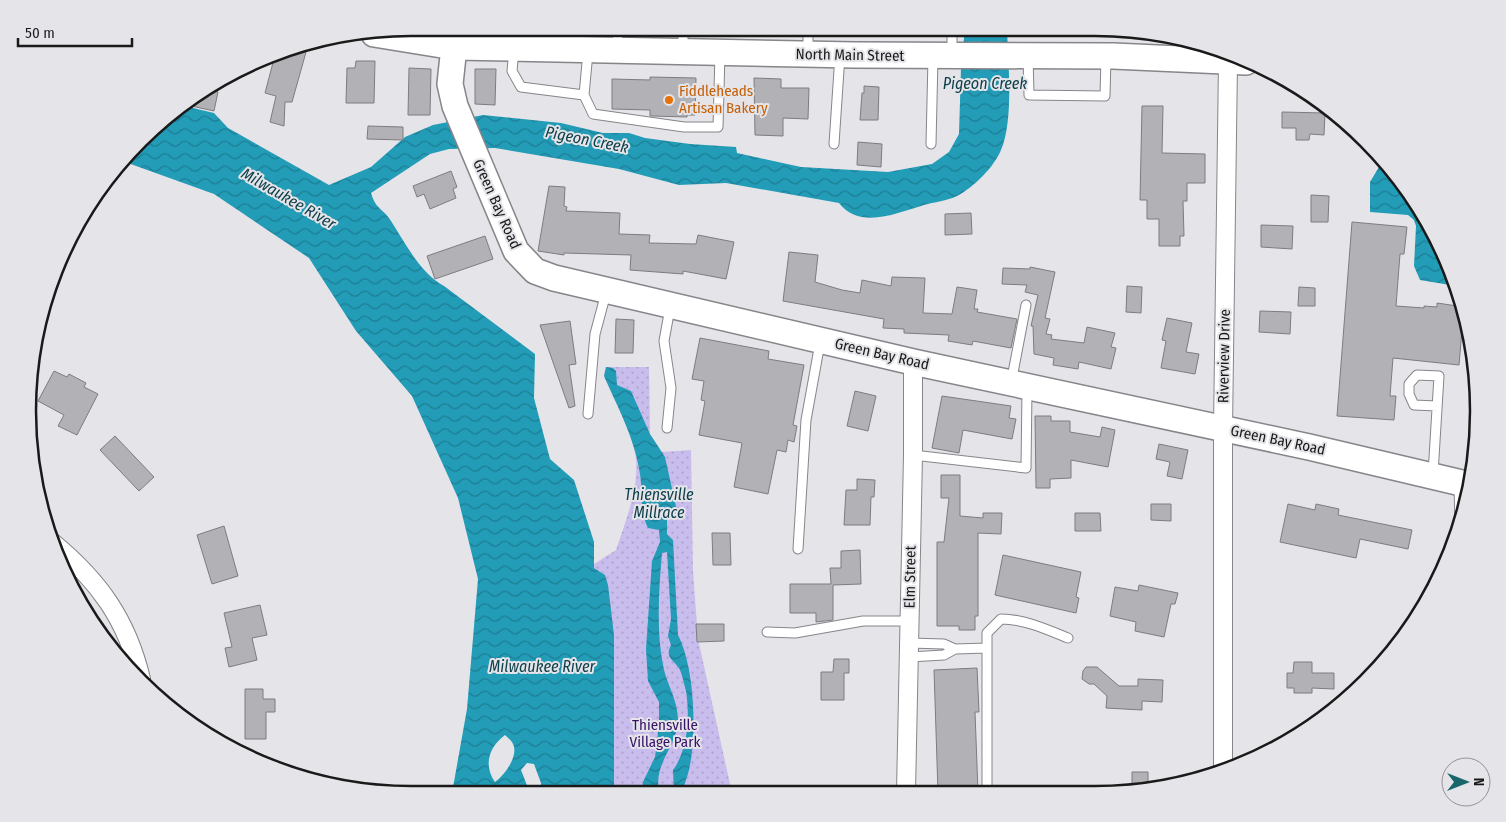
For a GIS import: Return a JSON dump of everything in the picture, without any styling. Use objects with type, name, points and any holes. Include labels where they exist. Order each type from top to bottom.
[{"type":"street","name":"North Main Street","points":[[428,36],[455,37],[514,48],[588,50],[617,39],[683,40],[720,52],[840,55],[1106,56],[1229,62]]},
{"type":"street","name":"Green Bay Road","points":[[455,37],[450,84],[460,118],[516,251],[528,266],[543,274],[913,362],[1222,428],[1463,484]]},
{"type":"street","name":"Riverview Drive","points":[[1222,763],[1222,428],[1237,65]]},
{"type":"street","name":"Elm Street","points":[[906,786],[913,455],[913,362]]},
{"type":"street","points":[[64,552],[77,562],[111,602],[134,650],[138,668]]},
{"type":"lane","points":[[808,36],[808,54]]},
{"type":"lane","points":[[931,144],[942,55],[949,36]]},
{"type":"lane","points":[[514,48],[512,72],[521,87],[584,95]]},
{"type":"lane","points":[[588,50],[584,95],[593,114],[684,127],[718,127],[720,52]]},
{"type":"lane","points":[[834,144],[840,55]]},
{"type":"lane","points":[[1019,56],[1029,95],[1105,96],[1106,56]]},
{"type":"lane","points":[[588,414],[595,334],[607,290]]},
{"type":"lane","points":[[667,428],[671,388],[664,340],[670,305]]},
{"type":"lane","points":[[913,455],[1026,468],[1019,385],[1026,305]]},
{"type":"lane","points":[[798,549],[806,420],[821,340]]},
{"type":"lane","points":[[1433,477],[1438,406],[1439,376],[1417,375],[1409,384],[1409,394],[1414,405],[1438,406]]},
{"type":"lane","points":[[987,786],[987,633],[1000,619],[1025,622],[1068,638]]},
{"type":"lane","points":[[767,632],[795,633],[863,621],[909,620]]},
{"type":"lane","points":[[909,650],[944,644],[955,650]]},
{"type":"lane","points":[[909,650],[944,655],[955,650],[987,648]]},
{"type":"green space","name":"Thiensville Village Park","points":[[606,367],[649,367],[650,435],[662,452],[691,450],[693,571],[698,639],[730,786],[614,786],[605,575],[594,568],[594,564],[616,550],[632,502],[636,464],[635,452],[629,432],[604,376]]},
{"type":"water","name":"Milwaukee River","points":[[964,36],[1007,36],[1008,123],[1001,150],[994,163],[983,176],[957,196],[891,215],[868,218],[857,216],[839,203],[726,183],[679,185],[619,169],[495,148],[449,149],[430,154],[371,193],[377,206],[388,217],[414,257],[428,274],[535,354],[534,398],[550,459],[574,480],[594,542],[594,568],[605,575],[608,585],[614,635],[614,786],[541,786],[534,764],[527,763],[521,770],[527,786],[453,786],[467,709],[478,579],[458,498],[412,396],[356,331],[309,258],[214,194],[129,164],[164,129],[191,108],[214,113],[228,128],[329,185],[371,167],[405,137],[433,125],[483,115],[561,123],[603,133],[629,133],[645,138],[690,144],[736,147],[737,153],[801,167],[888,172],[932,164],[949,152],[959,134]],"holes":[[[505,735],[511,740],[514,749],[512,760],[506,771],[495,782],[489,769],[489,757],[495,745]]]},
{"type":"water","points":[[1379,167],[1407,203],[1420,224],[1447,285],[1420,280],[1414,266],[1416,226],[1414,220],[1408,215],[1370,212],[1370,182]]},
{"type":"water","name":"Thiensville Millrace","points":[[606,367],[613,368],[616,371],[617,385],[631,391],[650,434],[665,457],[677,511],[667,519],[667,534],[673,540],[678,635],[688,665],[694,721],[692,756],[684,786],[674,786],[673,770],[682,753],[688,722],[686,691],[680,670],[669,655],[671,645],[668,636],[671,619],[667,552],[662,553],[659,637],[663,665],[676,706],[678,720],[674,739],[659,774],[659,786],[643,786],[655,757],[659,724],[659,702],[648,681],[646,649],[652,561],[660,542],[659,530],[648,528],[645,521],[638,461],[625,424],[604,376]]},
{"type":"building","points":[[306,51],[292,102],[285,102],[284,126],[270,122],[276,96],[265,93],[273,63]]},
{"type":"building","points":[[356,61],[375,61],[374,103],[346,103],[347,68],[355,68]]},
{"type":"building","points":[[409,68],[431,69],[430,115],[408,115]]},
{"type":"building","points":[[475,69],[496,69],[495,105],[475,104]]},
{"type":"building","points":[[650,77],[696,78],[695,115],[687,115],[687,117],[650,116],[650,110],[612,109],[612,79],[650,80]]},
{"type":"building","points":[[754,78],[781,79],[781,88],[809,88],[808,119],[783,118],[783,136],[755,135]]},
{"type":"building","points":[[864,86],[879,87],[878,120],[860,120]]},
{"type":"building","points":[[215,91],[218,92],[214,111],[193,106]]},
{"type":"building","points":[[1142,106],[1163,106],[1162,153],[1205,154],[1205,183],[1187,183],[1187,201],[1183,201],[1184,236],[1180,236],[1180,246],[1159,246],[1159,219],[1147,219],[1147,200],[1140,200]]},
{"type":"building","points":[[1282,112],[1322,113],[1325,115],[1324,135],[1310,134],[1309,140],[1296,140],[1296,128],[1282,128]]},
{"type":"building","points":[[368,126],[403,127],[403,140],[367,139]]},
{"type":"building","points":[[858,142],[882,144],[881,167],[857,165]]},
{"type":"building","points":[[451,171],[457,187],[453,189],[456,198],[430,209],[424,194],[417,197],[413,186]]},
{"type":"building","points":[[549,186],[565,187],[564,206],[567,207],[566,211],[620,213],[619,234],[650,235],[649,243],[696,244],[698,235],[734,242],[726,279],[683,271],[683,274],[630,270],[631,255],[564,253],[564,255],[538,251]]},
{"type":"building","points":[[1311,195],[1329,196],[1328,222],[1311,222]]},
{"type":"building","points":[[971,213],[972,234],[945,235],[945,214]]},
{"type":"building","points":[[1352,222],[1407,227],[1404,254],[1400,254],[1396,306],[1424,308],[1424,306],[1437,307],[1437,303],[1454,306],[1462,333],[1459,365],[1393,358],[1390,396],[1396,396],[1394,420],[1337,416]]},
{"type":"building","points":[[1261,225],[1293,226],[1292,249],[1261,247]]},
{"type":"building","points":[[485,236],[493,259],[435,279],[427,256]]},
{"type":"building","points":[[789,252],[818,255],[815,282],[842,290],[860,293],[862,280],[891,286],[892,277],[925,278],[923,313],[952,314],[957,287],[977,290],[974,309],[978,309],[977,312],[1017,319],[1011,348],[973,341],[972,345],[948,341],[949,335],[904,333],[904,329],[883,328],[884,319],[783,301]]},
{"type":"building","points":[[1030,267],[1055,272],[1045,318],[1050,319],[1046,334],[1052,335],[1051,339],[1084,343],[1087,327],[1115,333],[1111,347],[1116,348],[1111,369],[1079,362],[1078,369],[1053,365],[1054,358],[1034,354],[1033,326],[1031,326],[1038,295],[1025,292],[1027,285],[1002,284],[1003,268],[1030,269]]},
{"type":"building","points":[[1127,286],[1142,287],[1141,313],[1126,312]]},
{"type":"building","points":[[1299,287],[1315,288],[1315,306],[1298,306]]},
{"type":"building","points":[[1260,311],[1291,312],[1290,334],[1259,332]]},
{"type":"building","points":[[1167,318],[1192,323],[1186,352],[1199,354],[1195,374],[1161,368],[1166,341],[1162,340]]},
{"type":"building","points":[[616,319],[634,320],[633,353],[615,353]]},
{"type":"building","points":[[570,321],[576,364],[569,365],[575,406],[569,408],[540,325]]},
{"type":"building","points":[[700,338],[769,351],[768,359],[804,365],[793,425],[797,426],[794,442],[788,440],[786,452],[777,450],[768,494],[734,487],[742,443],[699,435],[705,401],[701,400],[704,381],[692,379]]},
{"type":"building","points":[[54,371],[67,377],[69,374],[86,383],[84,387],[98,394],[77,435],[58,426],[64,415],[38,401]]},
{"type":"building","points":[[855,391],[876,396],[868,431],[847,426]]},
{"type":"building","points":[[942,396],[1011,406],[1009,418],[1016,419],[1012,439],[963,430],[959,453],[932,448]]},
{"type":"building","points":[[1035,416],[1051,416],[1051,421],[1070,421],[1070,432],[1100,437],[1102,427],[1115,430],[1108,467],[1071,460],[1071,478],[1050,479],[1050,488],[1036,488]]},
{"type":"building","points":[[115,436],[154,477],[139,491],[100,450]]},
{"type":"building","points":[[1159,444],[1188,450],[1182,479],[1167,476],[1170,462],[1156,459]]},
{"type":"building","points":[[941,475],[960,475],[960,516],[983,518],[983,513],[1002,513],[1001,534],[978,533],[978,616],[975,616],[975,630],[959,630],[959,626],[937,626],[937,542],[944,542],[949,498],[941,498]]},
{"type":"building","points":[[857,479],[875,480],[874,497],[871,497],[870,525],[844,525],[846,490],[857,490]]},
{"type":"building","points":[[1151,504],[1171,504],[1171,521],[1151,520]]},
{"type":"building","points":[[1288,504],[1315,510],[1316,504],[1339,509],[1338,515],[1412,530],[1408,549],[1360,539],[1356,558],[1280,542]]},
{"type":"building","points":[[1075,513],[1100,513],[1101,531],[1075,531]]},
{"type":"building","points":[[224,526],[238,576],[212,584],[197,535]]},
{"type":"building","points":[[712,533],[730,533],[731,565],[713,565]]},
{"type":"building","points":[[860,550],[861,584],[833,585],[833,620],[816,622],[816,613],[790,613],[790,584],[831,584],[830,568],[841,568],[841,551]]},
{"type":"building","points":[[1003,555],[1081,572],[1076,597],[1079,598],[1076,613],[995,595]]},
{"type":"building","points":[[1139,585],[1178,593],[1175,604],[1171,604],[1164,637],[1135,631],[1136,622],[1110,616],[1115,587],[1138,591]]},
{"type":"building","points":[[260,605],[267,635],[252,638],[257,660],[229,667],[225,648],[232,647],[224,613]]},
{"type":"building","points":[[696,624],[724,624],[724,641],[697,642]]},
{"type":"building","points":[[834,659],[849,659],[849,673],[844,673],[844,700],[821,700],[821,672],[833,672]]},
{"type":"building","points":[[1294,662],[1312,662],[1312,673],[1334,673],[1334,689],[1312,688],[1312,693],[1294,693],[1294,688],[1287,688],[1287,673],[1293,673]]},
{"type":"building","points":[[1086,667],[1097,667],[1119,686],[1138,686],[1138,679],[1163,680],[1162,702],[1142,701],[1142,710],[1106,708],[1107,696],[1094,684],[1089,684],[1082,679],[1083,671]]},
{"type":"building","points":[[977,668],[979,712],[975,712],[978,786],[938,786],[934,670]]},
{"type":"building","points":[[245,689],[263,689],[263,699],[275,699],[275,712],[266,712],[266,739],[245,739]]},
{"type":"building","points":[[1132,772],[1148,772],[1148,782],[1132,784]]},
{"type":"place","name":"Fiddleheads Artisan Bakery","points":[[669,100]]},
{"type":"water label","name":"Pigeon Creek","points":[[985,83]]},
{"type":"water label","name":"Pigeon Creek","points":[[587,139]]}]
